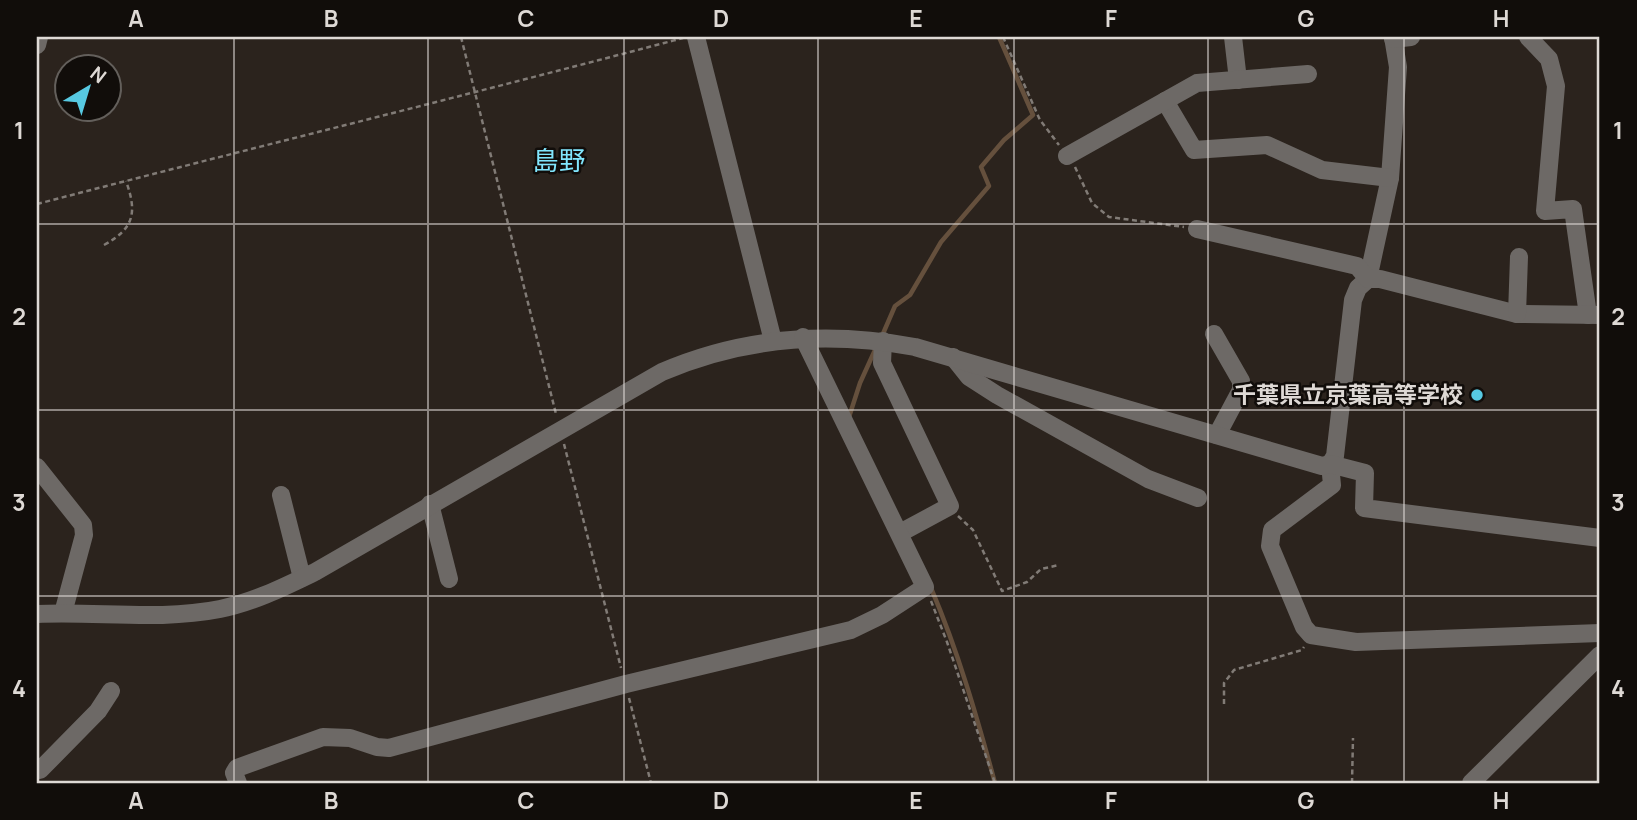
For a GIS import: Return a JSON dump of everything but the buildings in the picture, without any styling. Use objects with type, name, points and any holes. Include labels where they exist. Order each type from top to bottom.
[{"type":"street","points":[[37,45],[39,37]]},
{"type":"street","points":[[696,37],[773,341]]},
{"type":"street","points":[[1233,37],[1238,80]]},
{"type":"street","points":[[1412,37],[1393,38],[1398,67],[1390,178],[1368,279],[1358,288],[1353,300],[1335,456],[1330,464],[1332,485],[1272,530],[1270,546],[1304,627],[1311,635],[1356,642],[1600,634]]},
{"type":"street","points":[[1197,229],[1357,266],[1368,279],[1380,279],[1517,314],[1594,315],[1573,209],[1545,211],[1556,86],[1549,59],[1528,37]]},
{"type":"street","points":[[1067,156],[1197,83],[1308,74]]},
{"type":"street","points":[[1165,101],[1194,150],[1267,145],[1322,170],[1390,178]]},
{"type":"street","points":[[1517,314],[1519,257]]},
{"type":"street","points":[[1214,334],[1241,381],[1241,390],[1217,435]]},
{"type":"street","points":[[238,783],[234,773],[237,768],[323,737],[350,738],[389,748],[626,684],[851,630],[882,615],[925,587],[803,337]]},
{"type":"street","points":[[37,614],[175,614],[220,609],[270,594],[662,372],[715,352],[803,337],[883,341],[953,357],[1322,466],[1330,464],[1365,473],[1364,508],[1600,538]]},
{"type":"street","points":[[883,341],[882,363],[950,506],[900,533]]},
{"type":"street","points":[[953,357],[969,377],[997,395],[1149,479],[1198,498]]},
{"type":"street","points":[[37,467],[83,525],[85,535],[63,613]]},
{"type":"street","points":[[281,495],[302,578]]},
{"type":"street","points":[[430,504],[449,579]]},
{"type":"street","points":[[1471,783],[1600,655]]},
{"type":"street","points":[[40,771],[98,711],[111,691]]},
{"type":"path","points":[[461,37],[651,783]]},
{"type":"path","points":[[37,204],[686,37]]},
{"type":"path","points":[[1003,37],[1040,120],[1075,167],[1092,203],[1109,217],[1197,229]]},
{"type":"path","points":[[104,245],[119,237],[132,219],[133,209],[126,181]]},
{"type":"path","points":[[950,506],[972,530],[1002,591],[1027,582],[1041,569],[1059,565]]},
{"type":"path","points":[[925,587],[947,642],[995,783]]},
{"type":"path","points":[[1224,704],[1224,683],[1234,670],[1302,650],[1311,635]]},
{"type":"path","points":[[1352,783],[1353,738]]},
{"type":"waterway","points":[[882,336],[895,306],[910,295],[941,242],[989,186],[981,167],[1004,140],[1033,115],[999,37]]},
{"type":"waterway","points":[[849,417],[875,350]]},
{"type":"waterway","points":[[931,588],[966,684],[995,783]]},
{"type":"place","name":"千葉県立京葉高等学校","points":[[1477,395]]},
{"type":"district","name":"島野","points":[[559,161]]}]
